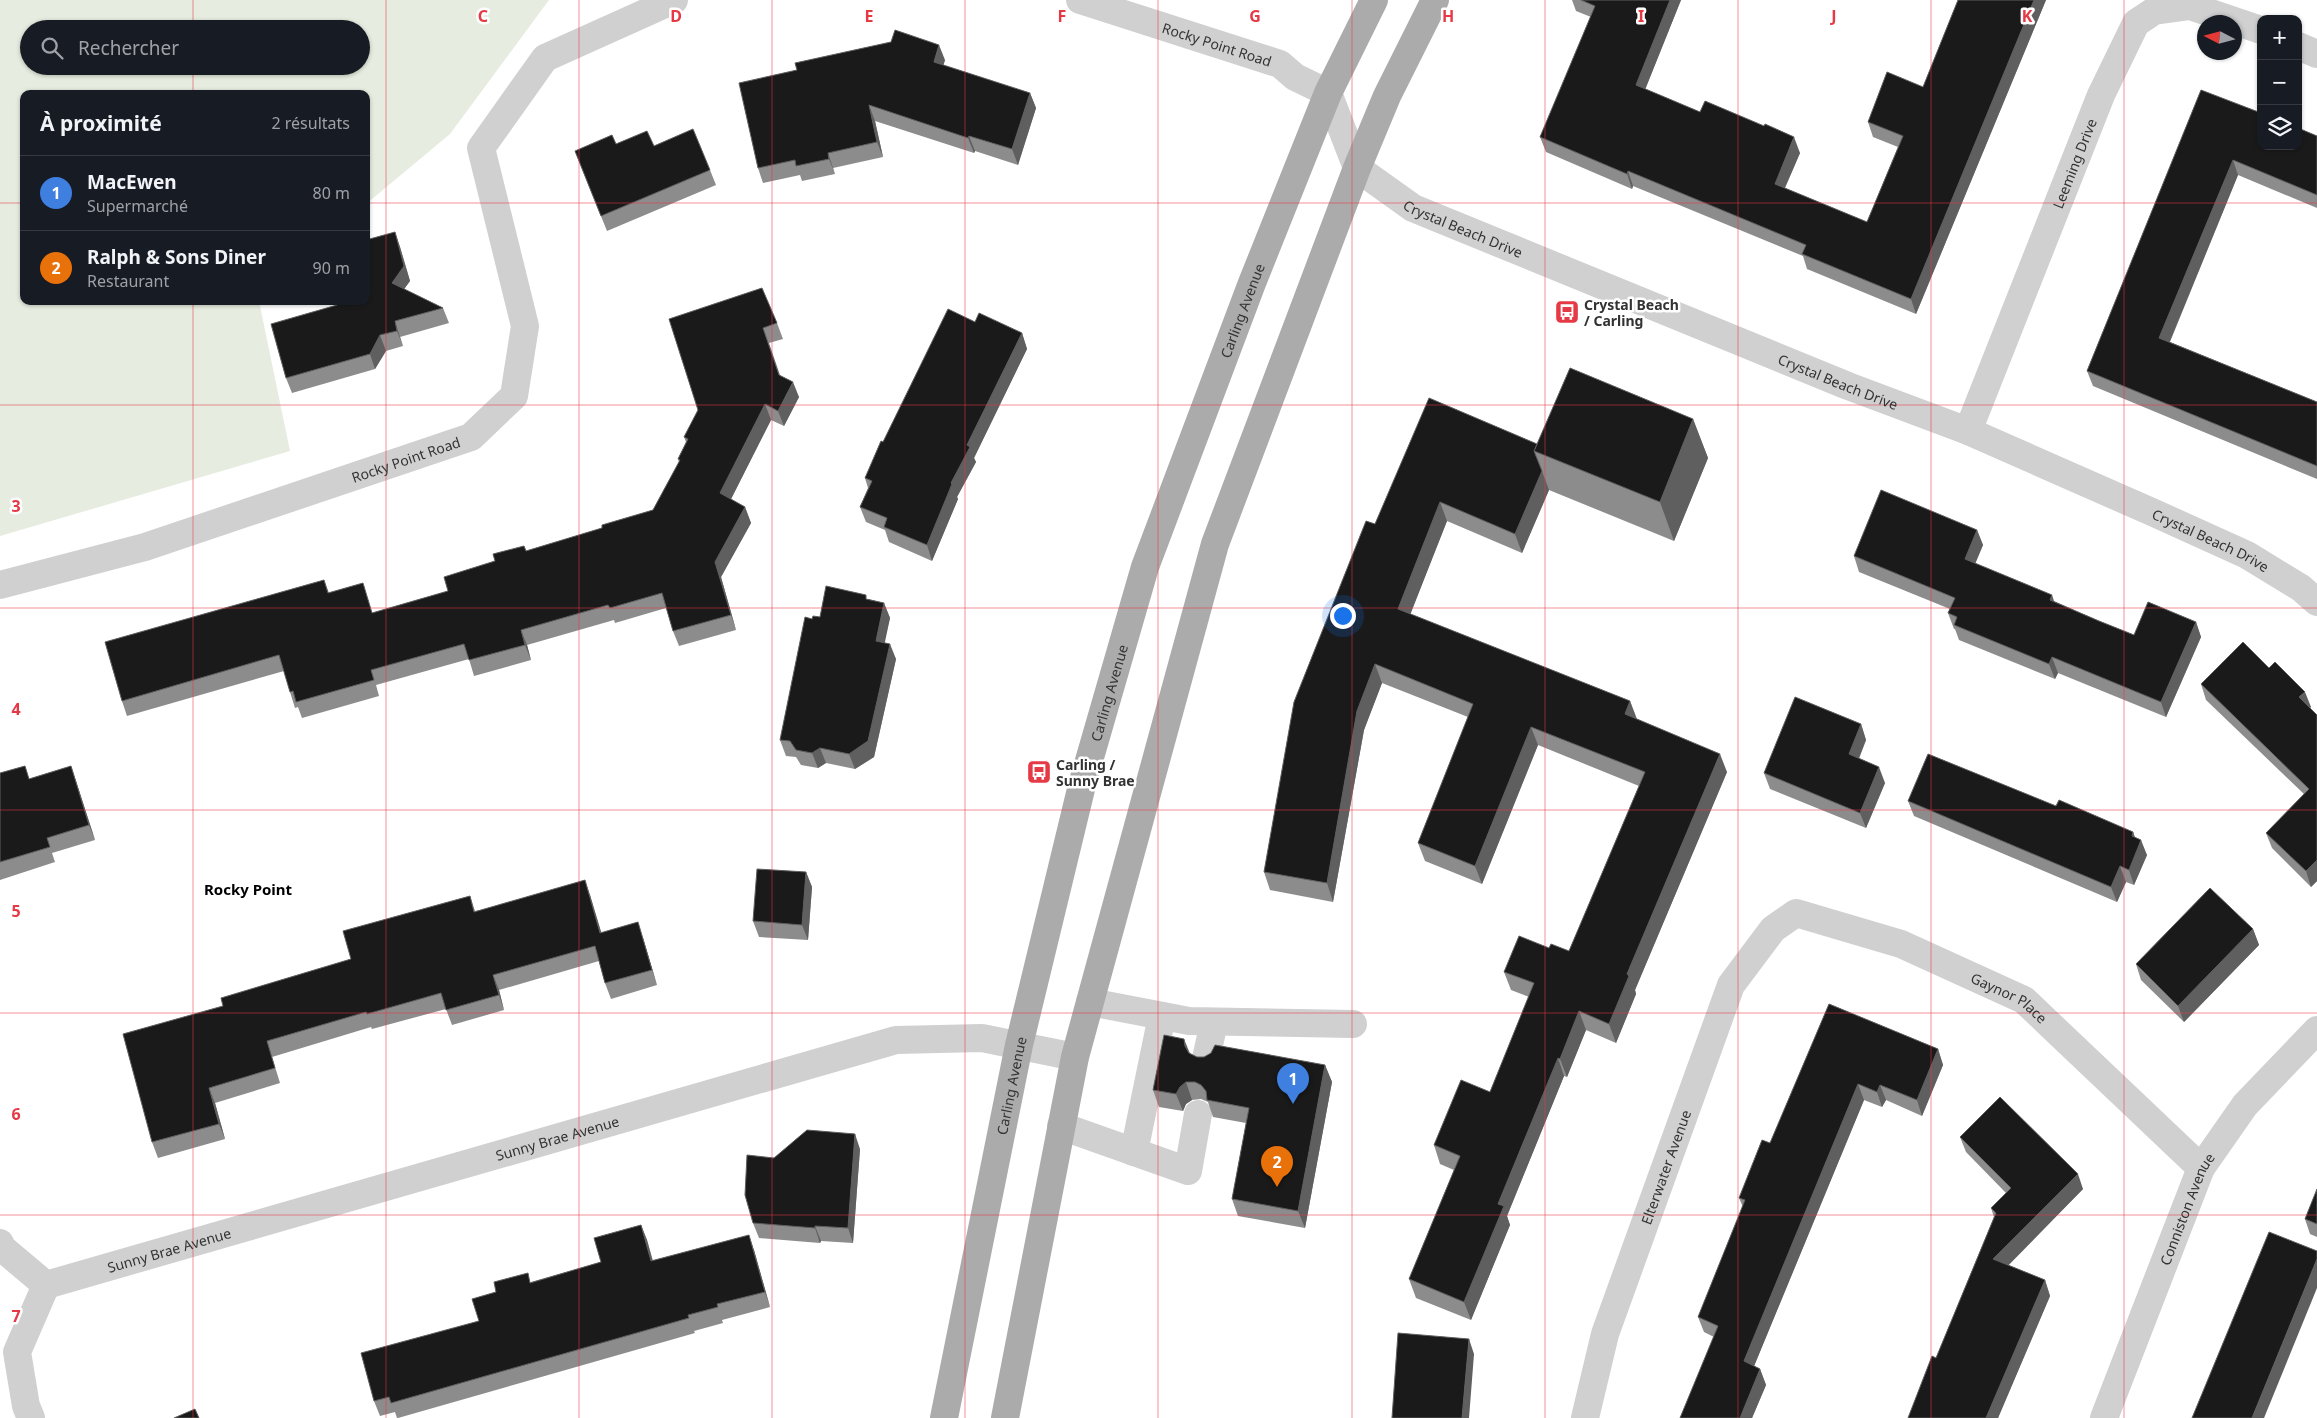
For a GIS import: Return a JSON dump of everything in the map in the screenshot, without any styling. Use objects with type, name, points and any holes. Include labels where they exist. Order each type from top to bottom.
[{"type":"main road","name":"Carling Avenue","points":[[944,1418],[1020,1045],[1082,785],[1145,567],[1252,283],[1328,93],[1374,0]]},
{"type":"main road","points":[[1005,1418],[1075,1057],[1215,544],[1357,168],[1387,96],[1435,0]]},
{"type":"street","name":"Rocky Point Road","points":[[0,585],[145,547],[471,437],[514,396],[525,326],[481,148],[545,58],[674,0]]},
{"type":"street","name":"Rocky Point Road","points":[[1080,0],[1280,64],[1295,77],[1328,93]]},
{"type":"street","name":"Leeming Drive","points":[[1968,432],[2101,95],[2136,23],[2154,11],[2190,3],[2257,28]]},
{"type":"street","points":[[2302,48],[2317,54]]},
{"type":"street","points":[[1328,93],[1357,168]]},
{"type":"street","name":"Crystal Beach Drive","points":[[1357,168],[1413,208],[1848,386],[1968,432],[2247,555],[2301,588],[2317,602]]},
{"type":"street","name":"Gaynor Place","points":[[1773,929],[1796,913],[1901,944],[2024,1000],[2201,1168]]},
{"type":"street","name":"Elterwater Avenue","points":[[1585,1418],[1605,1334],[1731,985],[1773,929]]},
{"type":"street","points":[[1090,1002],[1189,1021],[1353,1024]]},
{"type":"street","points":[[1134,1152],[1162,1016]]},
{"type":"street","points":[[1206,1059],[1214,1022]]},
{"type":"street","name":"Conniston Avenue","points":[[2104,1418],[2201,1168],[2246,1106],[2317,1030]]},
{"type":"street","name":"Sunny Brae Avenue","points":[[46,1285],[896,1040],[982,1038],[1075,1057]]},
{"type":"street","points":[[1061,1126],[1188,1171],[1198,1114]]},
{"type":"street","points":[[0,1243],[2,1248],[46,1285],[17,1352],[26,1406],[31,1418]]},
{"type":"shaded area","points":[[0,0],[549,0],[450,134],[370,201],[370,90],[20,90],[20,305],[260,305],[290,451],[0,536]]},
{"type":"building","points":[[1581,0],[1670,0],[1636,85],[1700,112],[1705,101],[1794,137],[1775,184],[1867,222],[1903,136],[1868,122],[1887,72],[1923,87],[1958,0],[2034,0],[1911,299],[1802,254],[1806,245],[1628,171],[1627,174],[1540,137],[1595,6]]},
{"type":"building","points":[[895,30],[939,45],[934,62],[1030,93],[1012,149],[969,136],[968,138],[869,105],[877,142],[828,153],[829,159],[796,166],[795,160],[758,168],[739,83],[797,70],[795,63],[891,42]]},
{"type":"building","points":[[2201,90],[2257,111],[2257,150],[2302,150],[2302,130],[2317,136],[2317,195],[2233,160],[2159,338],[2317,402],[2317,466],[2087,371]]},
{"type":"building","points":[[693,129],[710,170],[601,216],[575,151],[612,135],[616,144],[647,131],[654,146]]},
{"type":"building","points":[[395,232],[404,266],[392,283],[443,308],[395,321],[397,331],[380,335],[370,354],[286,378],[271,324],[337,305],[370,305],[370,239]]},
{"type":"building","points":[[762,288],[777,323],[763,328],[779,375],[793,382],[778,411],[765,404],[720,493],[745,507],[715,562],[731,615],[673,631],[662,593],[610,608],[608,605],[521,630],[525,645],[469,660],[464,644],[371,670],[374,680],[296,702],[293,691],[290,692],[279,655],[122,701],[105,642],[324,580],[328,593],[363,583],[372,613],[448,591],[444,577],[495,561],[493,554],[524,546],[526,551],[653,510],[680,460],[678,459],[688,439],[684,437],[698,410],[669,319]]},
{"type":"building","points":[[948,309],[975,322],[979,313],[1022,333],[967,445],[970,447],[951,483],[927,545],[884,527],[887,518],[860,507],[872,481],[865,478],[881,441],[883,442]]},
{"type":"building","points":[[1570,368],[1693,419],[1660,502],[1534,451]]},
{"type":"building","points":[[1429,398],[1537,444],[1534,451],[1542,471],[1515,534],[1440,502],[1398,609],[1630,701],[1625,714],[1720,754],[1627,974],[1629,976],[1609,1024],[1579,1011],[1498,1204],[1504,1206],[1464,1302],[1409,1279],[1460,1156],[1434,1145],[1461,1080],[1490,1092],[1534,983],[1504,972],[1519,936],[1549,948],[1551,944],[1569,951],[1645,772],[1531,727],[1475,866],[1418,843],[1473,704],[1375,664],[1357,711],[1327,883],[1264,872],[1294,702],[1366,521],[1375,524]]},
{"type":"building","points":[[1881,490],[1977,530],[1965,559],[2052,595],[2050,600],[2099,621],[2134,635],[2148,602],[2196,622],[2161,702],[2052,657],[2049,664],[1954,625],[1957,617],[1948,613],[1955,598],[1854,556]]},
{"type":"building","points":[[826,586],[866,595],[866,599],[884,603],[876,641],[890,644],[868,741],[849,754],[820,748],[812,753],[796,750],[790,741],[780,740],[805,617],[812,619],[813,616],[820,617]]},
{"type":"building","points":[[2243,642],[2269,668],[2275,662],[2305,692],[2299,697],[2317,715],[2317,860],[2306,871],[2266,833],[2309,789],[2201,684]]},
{"type":"building","points":[[1795,697],[1861,724],[1849,754],[1879,767],[1860,813],[1764,773]]},
{"type":"building","points":[[1928,754],[2056,806],[2059,800],[2133,832],[2132,836],[2141,840],[2129,870],[2120,866],[2111,887],[1908,801]]},
{"type":"building","points":[[25,766],[29,779],[71,766],[89,825],[47,838],[50,847],[0,862],[0,773]]},
{"type":"building","points":[[757,869],[806,872],[802,925],[753,921]]},
{"type":"building","points":[[585,880],[600,933],[638,922],[652,970],[605,983],[595,946],[493,975],[499,995],[446,1010],[441,993],[367,1014],[366,1012],[267,1041],[275,1068],[209,1088],[219,1124],[152,1142],[123,1034],[223,1006],[221,998],[351,959],[343,931],[470,896],[474,912]]},
{"type":"building","points":[[2210,888],[2253,929],[2178,1006],[2136,964]]},
{"type":"building","points":[[1829,1004],[1938,1049],[1917,1100],[1880,1085],[1877,1092],[1858,1084],[1744,1361],[1760,1369],[1740,1418],[1680,1418],[1718,1326],[1698,1317],[1745,1200],[1739,1198],[1762,1140],[1770,1143]]},
{"type":"building","points":[[1164,1035],[1184,1039],[1189,1053],[1197,1057],[1204,1057],[1211,1053],[1215,1045],[1325,1065],[1298,1211],[1232,1199],[1249,1108],[1207,1100],[1206,1091],[1195,1082],[1186,1082],[1176,1094],[1153,1090]]},
{"type":"building","points":[[2000,1097],[2078,1174],[1993,1259],[2045,1280],[1986,1418],[1908,1418],[1932,1356],[1936,1358],[1996,1213],[1991,1208],[2011,1188],[1960,1137]]},
{"type":"building","points":[[807,1130],[855,1134],[848,1228],[815,1226],[815,1228],[753,1223],[745,1195],[747,1155],[774,1158]]},
{"type":"building","points":[[2317,1189],[2317,1224],[2305,1219]]},
{"type":"building","points":[[641,1225],[651,1261],[749,1235],[765,1292],[717,1304],[718,1307],[688,1315],[689,1318],[391,1403],[389,1397],[374,1401],[361,1353],[479,1321],[472,1299],[496,1292],[494,1282],[528,1273],[530,1283],[601,1262],[594,1238]]},
{"type":"building","points":[[2269,1232],[2317,1251],[2317,1259],[2252,1418],[2192,1418]]},
{"type":"building","points":[[1398,1333],[1469,1339],[1462,1418],[1392,1418]]},
{"type":"building","points":[[195,1409],[199,1418],[174,1418]]},
{"type":"place","name":"Crystal Beach / Carling","points":[[1567,312]]},
{"type":"place","name":"Carling / Sunny Brae","points":[[1039,772]]},
{"type":"place","name":"MacEwen","points":[[1293,1104]]},
{"type":"place","name":"Ralph & Sons Diner","points":[[1277,1187]]},
{"type":"district","name":"Rocky Point","points":[[248,889]]}]
